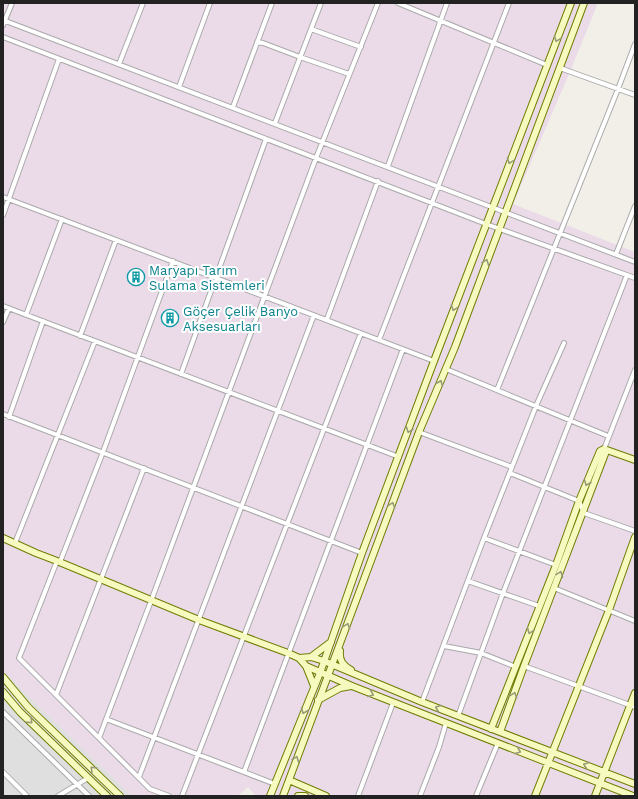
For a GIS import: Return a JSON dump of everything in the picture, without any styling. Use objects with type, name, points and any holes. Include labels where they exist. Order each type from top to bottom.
[{"type":"main road","points":[[270,796],[320,672],[362,553],[434,361],[571,3]]},
{"type":"main road","points":[[283,796],[318,700],[340,647],[419,432],[446,369],[584,3]]},
{"type":"main road","points":[[604,449],[635,460]]},
{"type":"main road","points":[[491,729],[556,565],[579,501],[600,451],[604,449]]},
{"type":"main road","points":[[500,732],[606,454],[604,449]]},
{"type":"main road","points":[[535,796],[609,610],[635,537]]},
{"type":"main road","points":[[3,538],[199,620],[300,658],[311,657],[324,661],[360,678],[635,784]]},
{"type":"main road","points":[[311,657],[331,642]]},
{"type":"main road","points":[[340,647],[340,658],[342,664],[360,678]]},
{"type":"main road","points":[[300,658],[306,666],[314,686]]},
{"type":"main road","points":[[306,666],[392,703],[633,796]]},
{"type":"main road","points":[[3,677],[28,707],[120,796]]},
{"type":"main road","points":[[318,700],[340,688],[352,686]]},
{"type":"main road","points":[[3,692],[20,712],[107,796]]},
{"type":"main road","points":[[595,796],[633,706],[635,693]]},
{"type":"main road","points":[[289,780],[326,796]]},
{"type":"main road","points":[[298,796],[305,796]]},
{"type":"street","points":[[3,25],[12,3]]},
{"type":"street","points":[[119,64],[143,3]]},
{"type":"street","points":[[179,86],[210,3]]},
{"type":"street","points":[[233,107],[272,3]]},
{"type":"street","points":[[275,123],[321,3]]},
{"type":"street","points":[[99,738],[316,158],[378,3]]},
{"type":"street","points":[[398,3],[547,65]]},
{"type":"street","points":[[388,166],[447,3]]},
{"type":"street","points":[[379,340],[509,3]]},
{"type":"street","points":[[4,20],[493,206],[635,262]]},
{"type":"street","points":[[311,30],[361,47]]},
{"type":"street","points":[[3,38],[378,181],[486,224],[635,278]]},
{"type":"street","points":[[257,42],[350,74]]},
{"type":"street","points":[[496,390],[635,44]]},
{"type":"street","points":[[3,215],[60,59]]},
{"type":"street","points":[[560,68],[635,96]]},
{"type":"street","points":[[181,374],[266,138]]},
{"type":"street","points":[[327,320],[378,181]]},
{"type":"street","points":[[3,197],[434,361]]},
{"type":"street","points":[[616,254],[635,206]]},
{"type":"street","points":[[26,315],[62,219]]},
{"type":"street","points":[[80,336],[116,240]]},
{"type":"street","points":[[168,796],[150,789],[19,658],[103,452],[173,261]]},
{"type":"street","points":[[458,716],[519,551],[545,488],[627,275]]},
{"type":"street","points":[[3,306],[399,457]]},
{"type":"street","points":[[3,322],[8,308]]},
{"type":"street","points":[[139,778],[314,315]]},
{"type":"street","points":[[9,417],[44,321]]},
{"type":"street","points":[[182,796],[361,333]]},
{"type":"street","points":[[15,543],[95,341]]},
{"type":"street","points":[[422,702],[536,406],[564,343]]},
{"type":"street","points":[[244,772],[403,349]]},
{"type":"street","points":[[446,369],[608,436]]},
{"type":"street","points":[[604,449],[635,370]]},
{"type":"street","points":[[3,414],[288,523],[362,553]]},
{"type":"street","points":[[419,432],[512,467]]},
{"type":"street","points":[[56,695],[144,468]]},
{"type":"street","points":[[510,472],[579,501],[584,513],[635,532]]},
{"type":"street","points":[[484,538],[556,565]]},
{"type":"street","points":[[468,581],[539,606]]},
{"type":"street","points":[[554,588],[635,621]]},
{"type":"street","points":[[444,646],[481,653],[516,667]]},
{"type":"street","points":[[524,666],[633,706]]},
{"type":"street","points":[[358,796],[392,703]]},
{"type":"street","points":[[3,712],[89,796]]},
{"type":"street","points":[[106,719],[274,784]]},
{"type":"street","points":[[420,796],[439,747],[446,723]]},
{"type":"street","points":[[476,796],[498,743]]},
{"type":"street","points":[[3,772],[27,796]]},
{"type":"street","points":[[58,796],[88,778]]},
{"type":"shaded area","points":[[3,3],[598,3],[513,204],[635,252],[635,796],[256,796],[248,787],[238,796],[132,796],[3,671]]},
{"type":"shaded area","points":[[3,671],[132,796],[3,796]]},
{"type":"place","name":"Maryapı Tarım Sulama Sistemleri","points":[[136,277]]},
{"type":"place","name":"Göçer Çelik Banyo Aksesuarları","points":[[170,318]]}]
